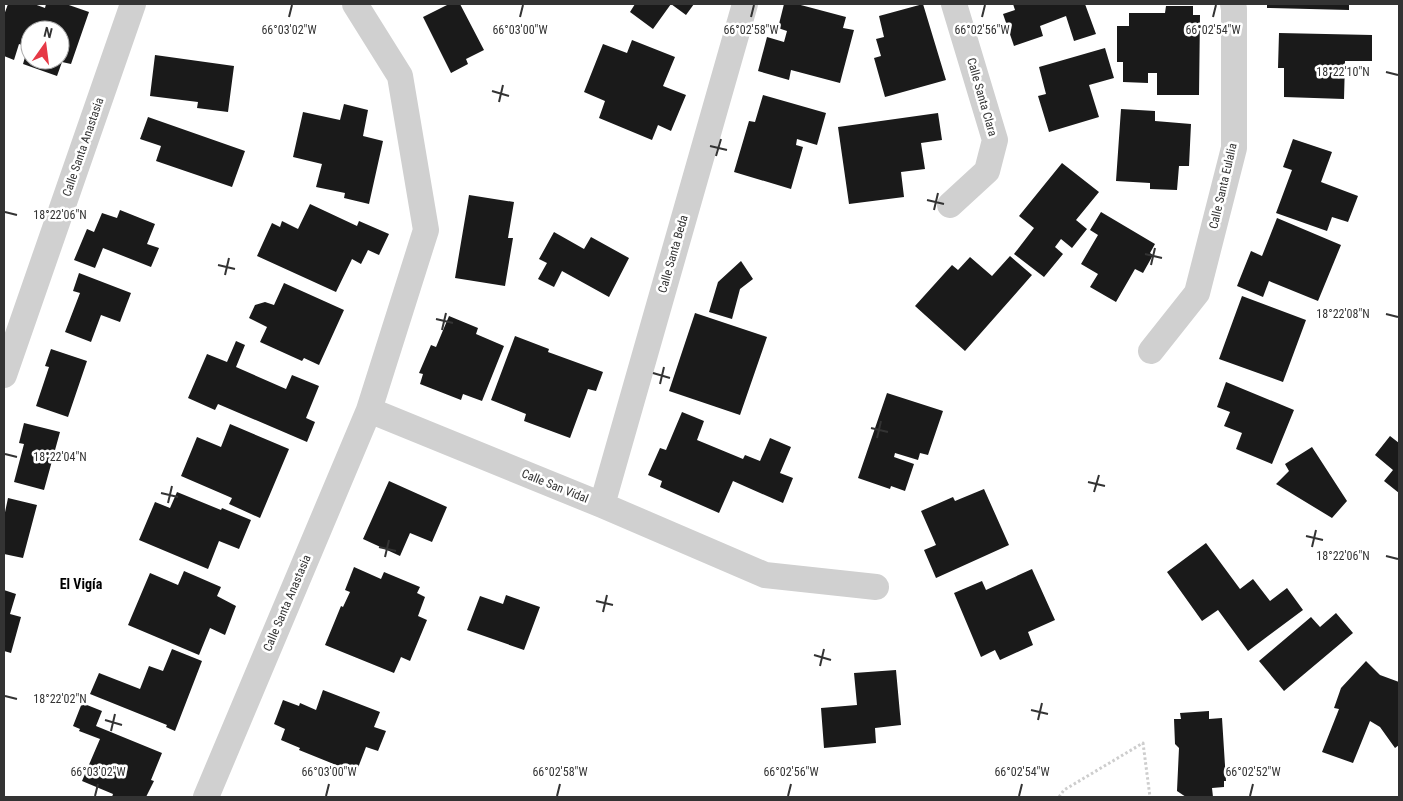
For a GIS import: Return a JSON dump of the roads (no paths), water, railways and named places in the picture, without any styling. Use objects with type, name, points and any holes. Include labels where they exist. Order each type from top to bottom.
[{"type":"street","name":"Calle Santa Anastasia","points":[[4,375],[133,4]]},
{"type":"street","points":[[355,4],[400,76],[426,230],[369,410]]},
{"type":"street","name":"Calle Santa Beda","points":[[602,505],[745,4]]},
{"type":"street","name":"Calle Santa Clara","points":[[950,205],[987,171],[995,140],[954,4]]},
{"type":"street","name":"Calle Santa Eulalia","points":[[1152,351],[1197,293],[1234,148],[1233,4]]},
{"type":"street","name":"Calle Santa Anastasia","points":[[206,797],[369,410]]},
{"type":"street","name":"Calle San Vidal","points":[[369,410],[602,505],[765,575],[876,587]]},
{"type":"district","name":"El Vigía","points":[[81,584]]}]
